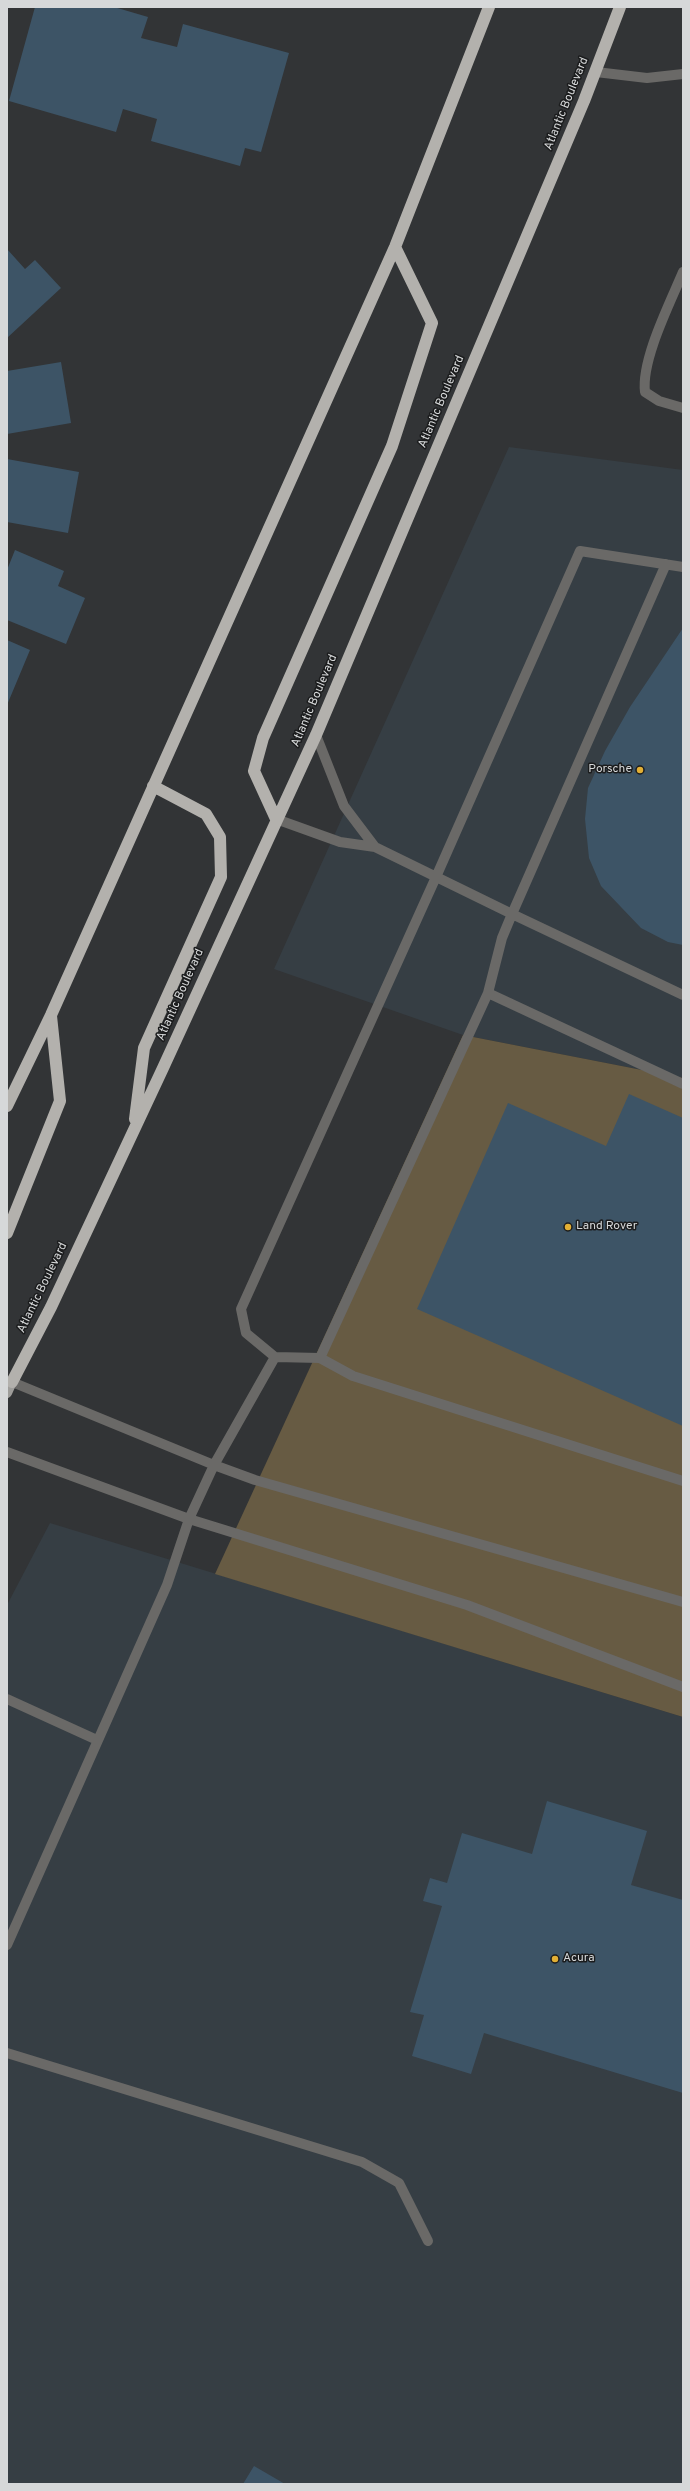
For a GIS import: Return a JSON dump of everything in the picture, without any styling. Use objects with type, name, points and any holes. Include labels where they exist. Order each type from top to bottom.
[{"type":"highway","points":[[7,1106],[51,1015],[395,247],[489,7]]},
{"type":"highway","name":"Atlantic Boulevard","points":[[9,1387],[51,1306],[134,1130],[316,735],[596,72],[620,7]]},
{"type":"highway","points":[[276,819],[254,771],[263,738],[392,446],[432,323],[395,247]]},
{"type":"highway","points":[[134,1130],[144,1048],[221,878],[220,837],[206,814],[153,786]]},
{"type":"highway","points":[[7,1232],[60,1101],[51,1015]]},
{"type":"lane","points":[[596,72],[646,78],[683,74]]},
{"type":"lane","points":[[683,272],[660,327],[644,378],[645,392],[659,401],[683,408]]},
{"type":"lane","points":[[683,567],[580,551],[436,876],[241,1309],[246,1333],[275,1357],[320,1358],[353,1376],[683,1481]]},
{"type":"lane","points":[[320,1358],[488,993],[502,938],[666,564]]},
{"type":"lane","points":[[316,735],[344,806],[374,847]]},
{"type":"lane","points":[[276,819],[340,842],[374,847],[683,995]]},
{"type":"lane","points":[[488,993],[683,1084]]},
{"type":"lane","points":[[7,1945],[167,1585],[189,1519],[214,1465],[275,1357]]},
{"type":"lane","points":[[9,1387],[256,1480],[683,1602]]},
{"type":"lane","points":[[7,1452],[189,1519],[467,1605],[683,1687]]},
{"type":"lane","points":[[7,1699],[97,1740]]},
{"type":"lane","points":[[7,2054],[362,2162],[399,2183],[428,2241]]},
{"type":"shaded area","points":[[509,447],[683,470],[683,1078],[463,1035],[274,969]]},
{"type":"shaded area","points":[[463,1035],[683,1078],[683,1717],[215,1574]]},
{"type":"shaded area","points":[[50,1523],[683,1717],[683,2484],[7,2484],[7,1605]]},
{"type":"building","points":[[35,7],[114,7],[148,17],[141,38],[177,47],[183,24],[289,53],[261,152],[245,148],[240,166],[151,141],[157,119],[123,109],[116,132],[9,101]]},
{"type":"building","points":[[7,249],[25,269],[35,260],[61,288],[7,338]]},
{"type":"building","points":[[61,362],[71,423],[7,434],[7,371]]},
{"type":"building","points":[[7,459],[79,472],[68,533],[7,522]]},
{"type":"building","points":[[15,550],[64,571],[58,586],[85,598],[66,644],[7,620],[7,570]]},
{"type":"building","name":"Porsche","points":[[683,628],[683,945],[668,942],[641,928],[601,886],[589,858],[585,819],[588,788],[605,751],[630,707]]},
{"type":"building","points":[[7,640],[30,650],[7,705]]},
{"type":"building","name":"Land Rover","points":[[629,1094],[683,1118],[683,1426],[417,1309],[508,1103],[606,1146]]},
{"type":"building","name":"Acura","points":[[547,1801],[647,1831],[631,1885],[683,1900],[683,2093],[484,2033],[471,2074],[412,2056],[424,2015],[410,2012],[442,1906],[423,1901],[430,1878],[447,1883],[462,1833],[532,1854]]},
{"type":"building","points":[[254,2466],[285,2484],[243,2484]]},
{"type":"place","name":"Porsche","points":[[640,770]]},
{"type":"place","name":"Land Rover","points":[[568,1227]]},
{"type":"place","name":"Acura","points":[[555,1959]]}]
